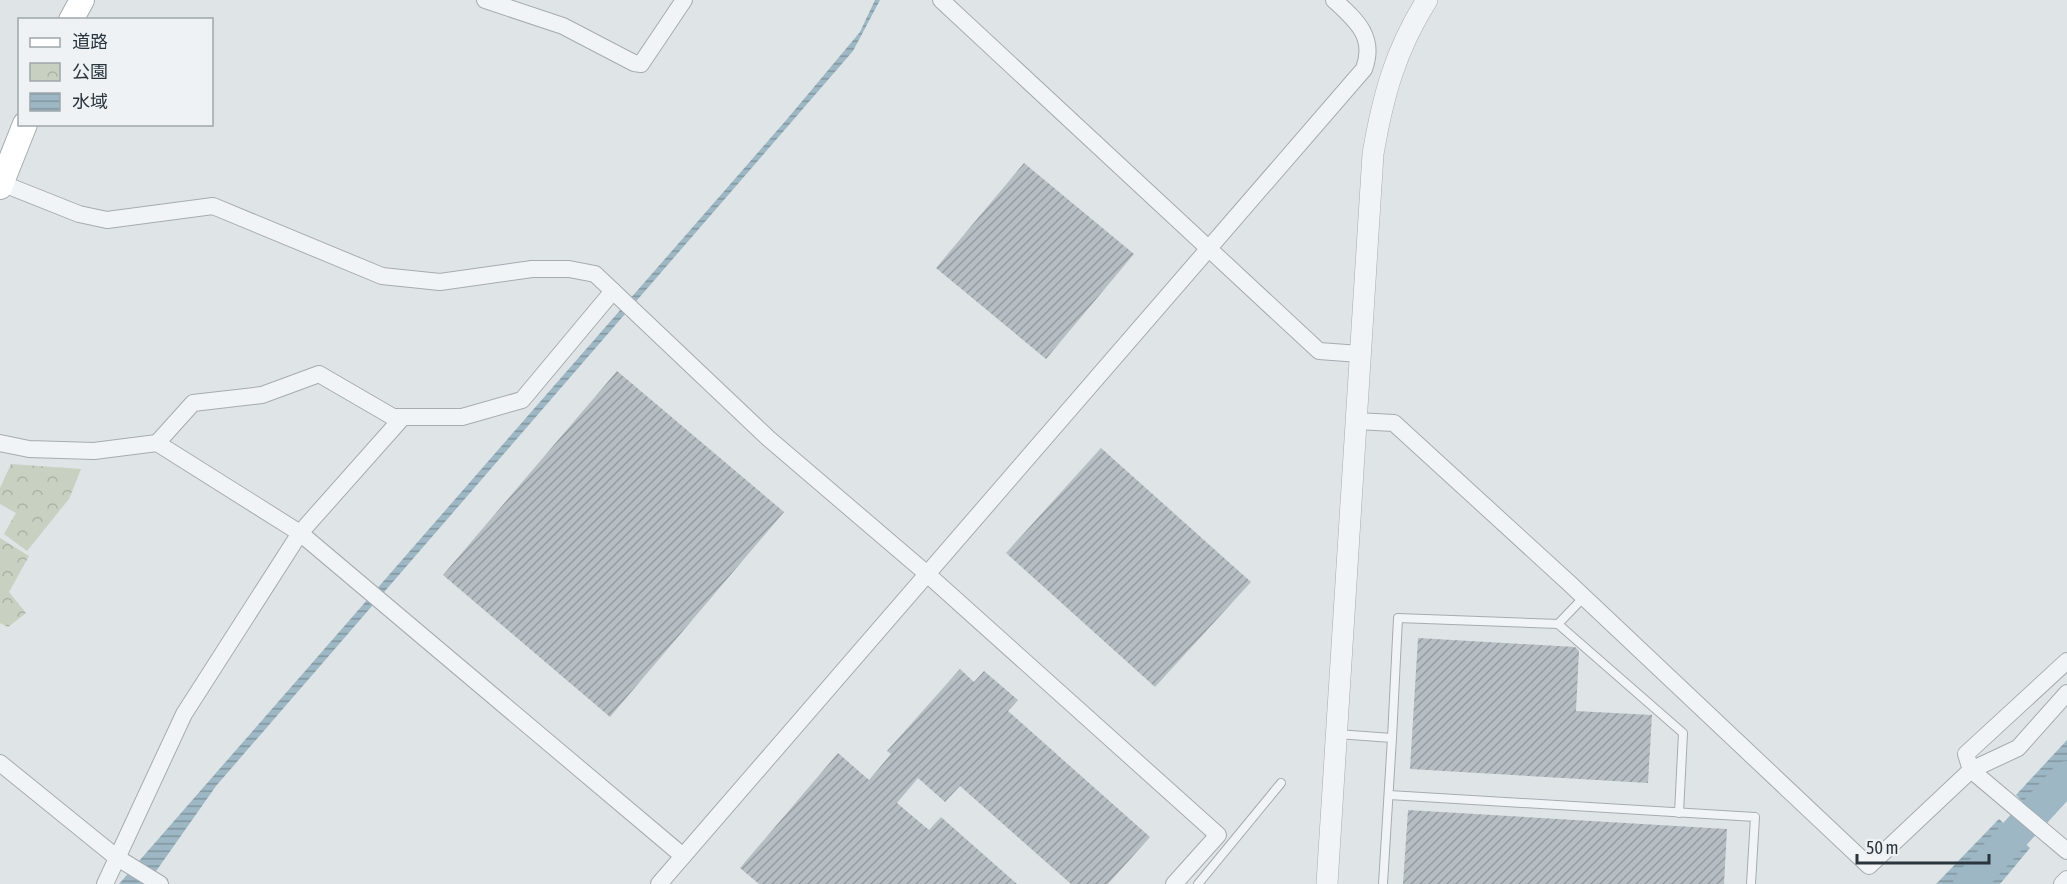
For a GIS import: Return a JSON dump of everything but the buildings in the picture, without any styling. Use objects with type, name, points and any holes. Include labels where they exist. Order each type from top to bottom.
[{"type":"main road","points":[[72,18],[82,0]]},
{"type":"main road","points":[[1,185],[24,126]]},
{"type":"street","points":[[485,0],[563,26],[634,63],[641,63],[684,0]]},
{"type":"street","points":[[941,0],[1208,246],[1318,351],[1360,354]]},
{"type":"street","points":[[659,884],[1208,246],[1364,69],[1369,57],[1366,32],[1334,0]]},
{"type":"street","points":[[1327,884],[1373,154],[1380,112],[1391,69],[1410,27],[1427,0]]},
{"type":"street","points":[[1,185],[79,214],[107,220],[213,206],[382,276],[440,282],[531,268],[569,269],[595,274],[768,438],[926,573],[1218,835],[1174,884]]},
{"type":"street","points":[[157,443],[194,403],[262,395],[319,374],[393,417],[462,417],[522,400],[613,291]]},
{"type":"street","points":[[105,884],[184,714],[300,533],[403,417]]},
{"type":"street","points":[[1356,421],[1394,423],[1584,597],[1869,866],[1971,770],[2018,748],[2067,693]]},
{"type":"street","points":[[0,443],[28,449],[94,451],[157,443],[300,533],[683,856]]},
{"type":"street","points":[[2067,661],[1966,754],[1971,770],[2067,851]]},
{"type":"street","points":[[0,763],[116,857],[160,884]]},
{"type":"street","points":[[2062,884],[2067,879]]},
{"type":"lane","points":[[1558,624],[1584,597]]},
{"type":"lane","points":[[1383,884],[1398,618],[1558,624],[1683,733],[1679,813]]},
{"type":"lane","points":[[1336,734],[1392,738]]},
{"type":"lane","points":[[1198,884],[1281,783]]},
{"type":"lane","points":[[1389,795],[1755,817],[1751,884]]},
{"type":"green space","points":[[11,464],[81,469],[69,499],[27,551],[4,534],[16,513],[0,504],[0,488]]},
{"type":"green space","points":[[0,538],[29,556],[9,592],[26,613],[8,627],[0,623]]},
{"type":"water","points":[[875,0],[880,0],[853,51],[216,786],[147,884],[119,884],[788,118],[860,32]]},
{"type":"water","points":[[2067,740],[2067,801],[2045,825],[2016,795]]},
{"type":"water","points":[[1999,819],[2030,848],[2000,884],[1936,884]]},
{"type":"waterway","points":[[1969,884],[2067,777]]}]
